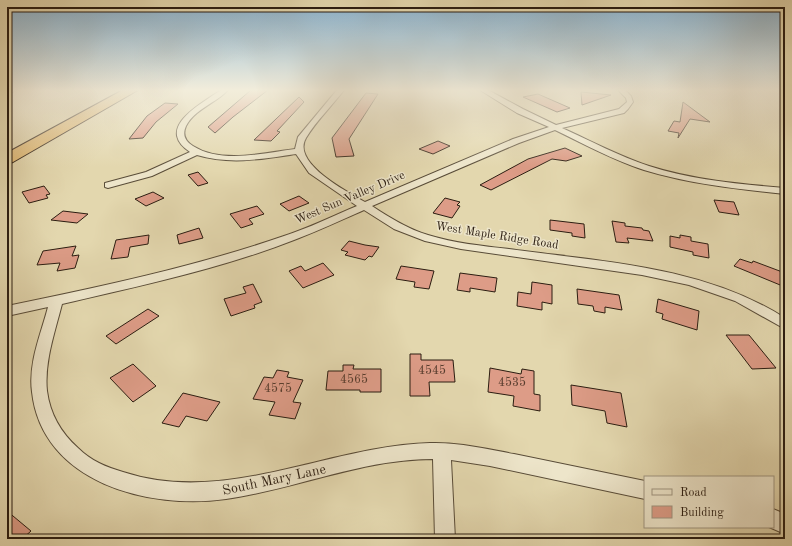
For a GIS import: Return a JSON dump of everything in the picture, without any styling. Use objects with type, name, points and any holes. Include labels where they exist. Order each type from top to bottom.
[{"type":"highway","points":[[7,158],[85,115]]},
{"type":"street","points":[[191,115],[182,126],[179,135],[181,142],[197,152],[232,157],[299,151],[299,144],[305,132],[319,115]]},
{"type":"street","points":[[530,115],[616,156],[666,173],[715,184],[785,191]]},
{"type":"street","name":"West Sun Valley Drive","points":[[7,312],[162,277],[253,251],[318,227],[516,141],[556,128],[604,115]]},
{"type":"street","name":"West Maple Ridge Road","points":[[299,151],[303,160],[312,171],[365,207],[398,227],[415,235],[446,243],[681,277],[724,291],[749,303],[785,324]]},
{"type":"street","points":[[108,185],[149,174],[197,152]]},
{"type":"street","name":"South Mary Lane","points":[[56,301],[39,374],[43,415],[58,442],[82,464],[119,482],[155,491],[193,494],[220,492],[248,488],[385,455],[418,451],[481,456],[644,490]]},
{"type":"street","points":[[442,452],[445,539]]},
{"type":"street","points":[[774,519],[785,524]]},
{"type":"building","points":[[164,115],[156,122],[143,138],[129,139],[147,116]]},
{"type":"building","points":[[221,115],[235,115],[215,133],[208,127]]},
{"type":"building","points":[[280,115],[291,115],[277,131],[280,132],[271,141],[254,140]]},
{"type":"building","points":[[349,115],[364,115],[349,139],[354,156],[336,157],[332,138]]},
{"type":"building","points":[[681,115],[701,115],[710,122],[690,119],[678,138],[679,133],[668,131],[674,121],[680,122]]},
{"type":"building","points":[[438,141],[450,146],[433,154],[419,149]]},
{"type":"building","points":[[565,148],[582,156],[566,161],[552,159],[491,190],[480,185],[528,159]]},
{"type":"building","points":[[198,172],[208,183],[198,186],[188,175]]},
{"type":"building","points":[[44,186],[50,194],[46,195],[48,198],[29,203],[22,192]]},
{"type":"building","points":[[153,192],[164,198],[146,206],[135,199]]},
{"type":"building","points":[[299,196],[309,203],[289,211],[280,204]]},
{"type":"building","points":[[445,198],[460,202],[457,205],[460,206],[452,218],[433,213]]},
{"type":"building","points":[[714,200],[734,202],[739,215],[719,212]]},
{"type":"building","points":[[257,206],[264,214],[249,219],[253,224],[241,228],[230,214]]},
{"type":"building","points":[[63,211],[88,214],[77,223],[51,220]]},
{"type":"building","points":[[550,220],[584,224],[585,238],[572,236],[572,233],[550,230]]},
{"type":"building","points":[[612,221],[625,223],[625,226],[642,228],[643,230],[649,231],[653,241],[627,238],[629,243],[616,242]]},
{"type":"building","points":[[199,228],[203,238],[179,244],[177,235]]},
{"type":"building","points":[[149,235],[148,244],[130,247],[128,257],[111,259],[116,240]]},
{"type":"building","points":[[680,235],[691,237],[691,241],[708,244],[709,258],[693,255],[693,252],[670,247],[670,236],[680,238]]},
{"type":"building","points":[[349,241],[379,247],[372,257],[369,256],[365,260],[345,255],[348,252],[341,250]]},
{"type":"building","points":[[76,246],[72,256],[79,255],[75,268],[57,271],[60,263],[37,265],[43,251]]},
{"type":"building","points":[[740,259],[752,263],[753,261],[785,273],[785,287],[734,266]]},
{"type":"building","points":[[323,263],[334,275],[303,288],[289,271],[301,266],[305,271]]},
{"type":"building","points":[[401,266],[434,271],[429,289],[414,287],[415,282],[396,279]]},
{"type":"building","points":[[460,273],[497,278],[495,292],[470,288],[470,292],[457,290]]},
{"type":"building","points":[[532,282],[552,285],[552,304],[542,302],[542,310],[517,306],[518,292],[531,294]]},
{"type":"building","points":[[253,284],[262,302],[254,305],[255,308],[231,316],[224,299],[246,293],[243,287]]},
{"type":"building","points":[[577,289],[619,295],[622,310],[605,307],[605,313],[594,311],[593,306],[578,304]]},
{"type":"building","points":[[658,299],[699,311],[697,330],[662,319],[663,314],[656,312]]},
{"type":"building","points":[[148,309],[159,316],[116,344],[106,336]]},
{"type":"building","points":[[726,335],[749,335],[776,368],[752,369]]},
{"type":"building","points":[[410,354],[421,354],[421,360],[453,360],[455,382],[429,382],[430,396],[410,396]]},
{"type":"building","points":[[133,364],[156,386],[133,402],[110,378]]},
{"type":"building","points":[[343,365],[354,365],[353,369],[381,369],[381,392],[360,392],[360,390],[326,390],[328,371],[343,371]]},
{"type":"building","points":[[490,368],[521,374],[522,369],[534,371],[534,394],[540,395],[540,411],[513,406],[514,396],[488,392]]},
{"type":"building","points":[[277,370],[289,372],[287,377],[303,380],[293,402],[301,403],[295,419],[269,415],[275,402],[253,399],[264,377],[273,378]]},
{"type":"building","points":[[571,385],[621,393],[627,427],[607,423],[605,411],[572,405]]},
{"type":"building","points":[[183,393],[220,402],[207,421],[186,416],[179,427],[162,423]]},
{"type":"building","points":[[7,511],[31,531],[22,539],[7,539]]}]
